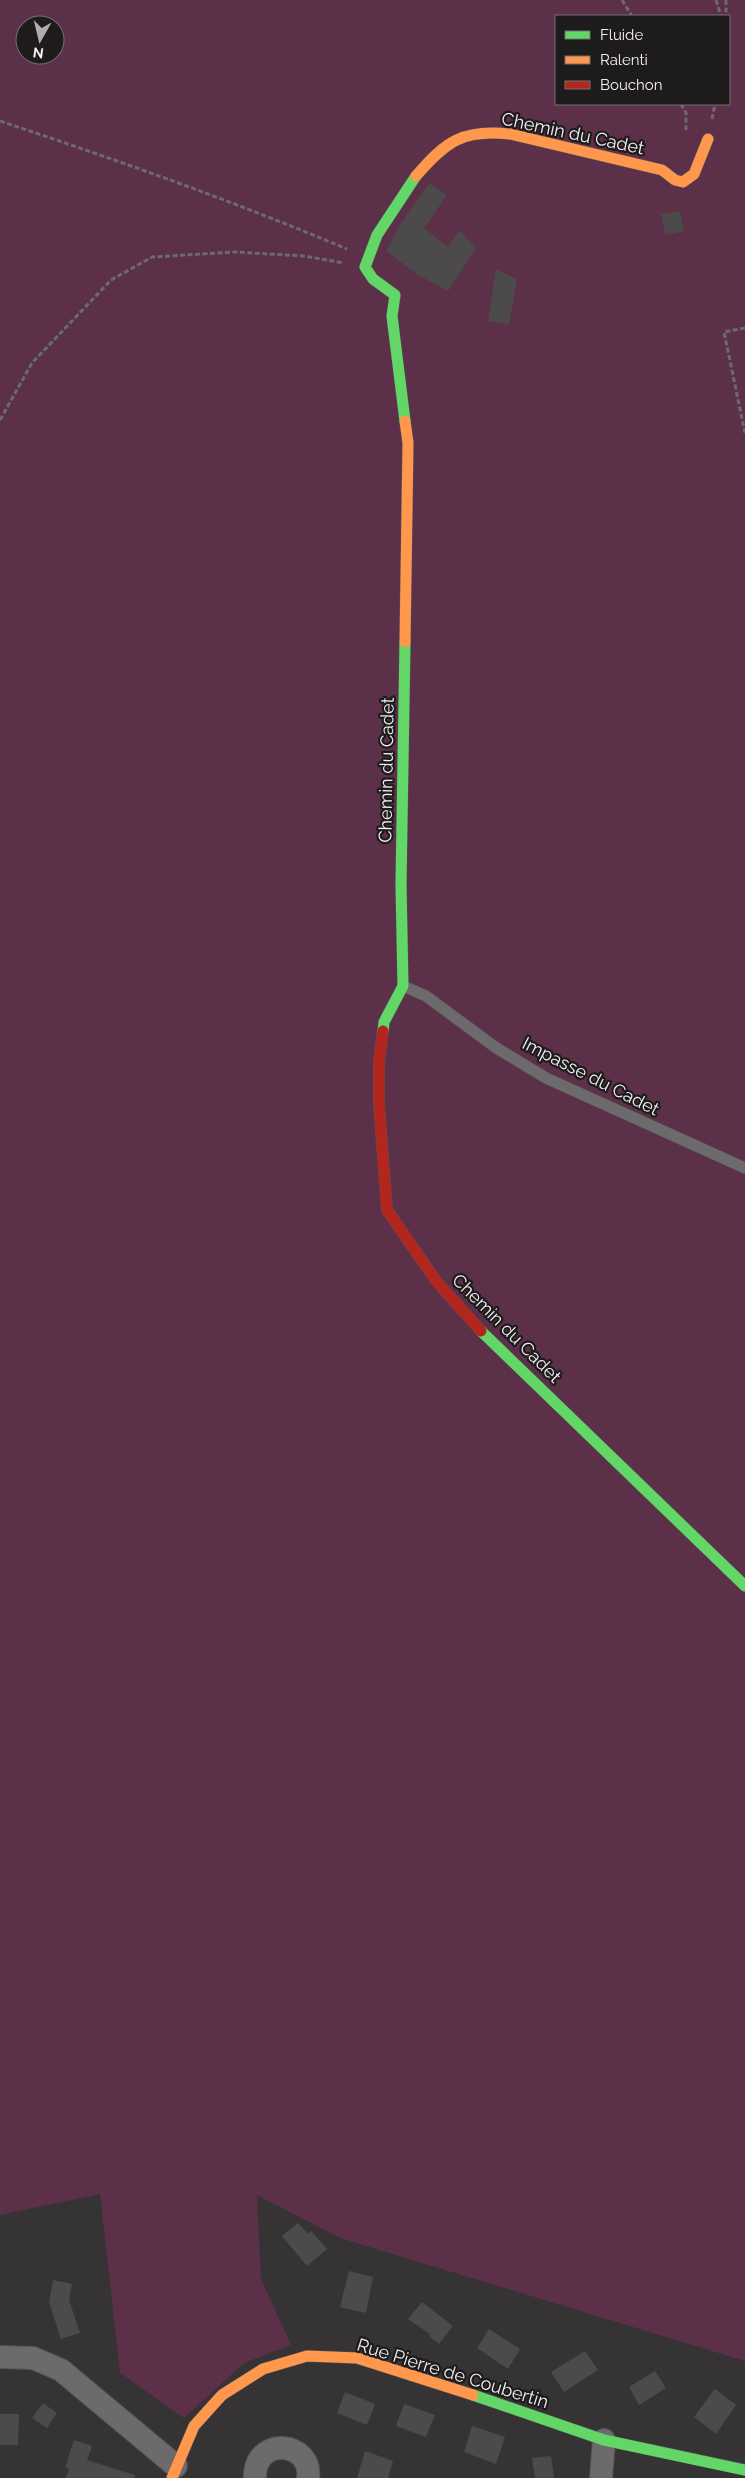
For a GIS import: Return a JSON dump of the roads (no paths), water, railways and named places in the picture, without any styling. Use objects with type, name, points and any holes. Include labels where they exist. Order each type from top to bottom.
[{"type":"street","name":"Chemin du Cadet","points":[[708,140],[694,174],[683,182],[676,180],[662,170],[510,134],[485,132],[458,138],[439,150],[415,177],[392,209],[365,262],[373,279],[395,295],[392,316],[408,443],[401,884],[404,943],[403,986],[384,1022],[379,1062],[379,1104],[387,1210],[437,1282],[486,1336],[745,1586]]},
{"type":"street","name":"Rue Pierre de Coubertin","points":[[174,2472],[194,2426],[222,2395],[263,2369],[307,2356],[357,2358],[442,2384],[604,2440],[745,2470]]},
{"type":"street","points":[[0,2357],[32,2358],[61,2370],[174,2472]]},
{"type":"street","points":[[601,2478],[604,2440]]},
{"type":"street","points":[[255,2478],[257,2462],[263,2455],[279,2447],[288,2448],[302,2458],[307,2465],[308,2478]]},
{"type":"lane","name":"Impasse du Cadet","points":[[403,986],[426,996],[495,1047],[546,1078],[745,1168]]}]
